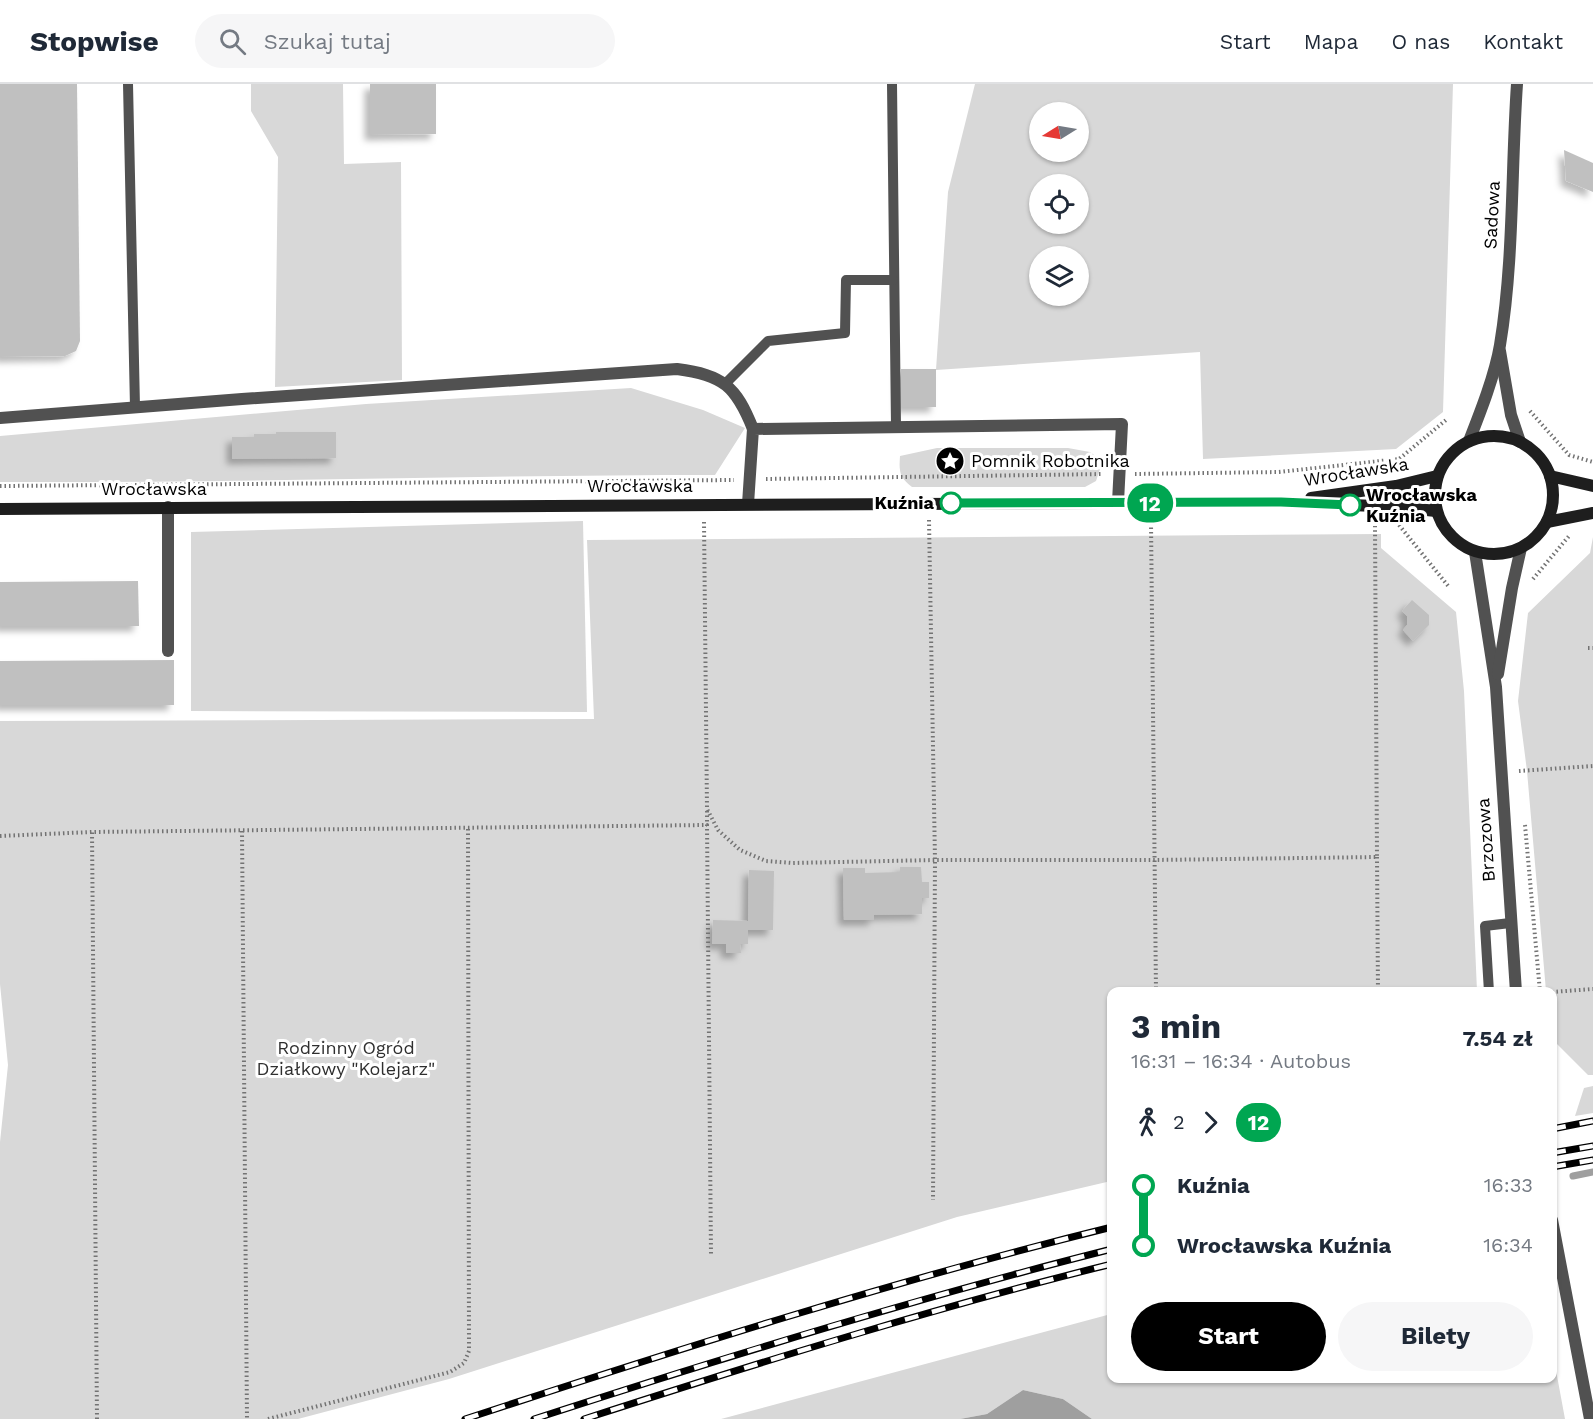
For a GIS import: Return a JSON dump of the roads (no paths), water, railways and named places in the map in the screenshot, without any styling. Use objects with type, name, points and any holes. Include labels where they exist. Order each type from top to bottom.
[{"type":"main road","points":[[1486,436],[1503,436],[1520,442],[1538,456],[1550,476],[1553,491],[1552,507],[1547,522],[1536,537],[1521,549],[1506,554],[1491,555],[1475,552],[1458,543],[1444,529],[1436,511],[1434,494],[1437,476],[1450,456],[1468,441],[1486,436]]},
{"type":"main road","name":"Wrocławska","points":[[1281,502],[1396,486],[1437,476]]},
{"type":"main road","points":[[1550,476],[1593,486]]},
{"type":"main road","name":"Wrocławska","points":[[0,508],[1281,502],[1436,511]]},
{"type":"main road","points":[[1547,522],[1593,513]]},
{"type":"street","name":"Sadowa","points":[[1468,441],[1479,417],[1499,347],[1509,234],[1517,84]]},
{"type":"street","name":"Sadowa","points":[[1499,347],[1511,415],[1520,442]]},
{"type":"street","points":[[0,418],[677,369],[702,372],[726,383],[746,412],[753,429],[748,504]]},
{"type":"street","points":[[753,429],[1122,424],[1118,502]]},
{"type":"street","points":[[168,507],[168,651]]},
{"type":"street","name":"Brzozowa","points":[[1496,687],[1512,588],[1521,549]]},
{"type":"street","name":"Brzozowa","points":[[1475,552],[1496,687],[1516,987]]},
{"type":"street","points":[[1557,1246],[1590,1419]]},
{"type":"lane","points":[[128,84],[135,407]]},
{"type":"lane","points":[[892,84],[896,426]]},
{"type":"lane","points":[[726,383],[768,341],[844,333],[846,280],[893,280]]},
{"type":"lane","points":[[1489,987],[1485,926],[1510,923]]},
{"type":"waterway","points":[[1573,1176],[1593,1172]]},
{"type":"railway","points":[[1557,1128],[1593,1121]]},
{"type":"railway","points":[[1557,1152],[1593,1146]]},
{"type":"railway","points":[[1557,1166],[1593,1160]]},
{"type":"railway","points":[[465,1419],[867,1293],[1107,1228]]},
{"type":"railway","points":[[534,1419],[822,1329],[1107,1250]]},
{"type":"railway","points":[[584,1419],[912,1318],[1107,1265]]},
{"type":"place","name":"Pomnik Robotnika","points":[[950,461]]},
{"type":"place","name":"Kuźnia","points":[[951,503]]},
{"type":"place","name":"Wrocławska Kuźnia","points":[[1350,505]]},
{"type":"park label","name":"Rodzinny Ogród Działkowy \"Kolejarz\"","points":[[346,1058]]}]
